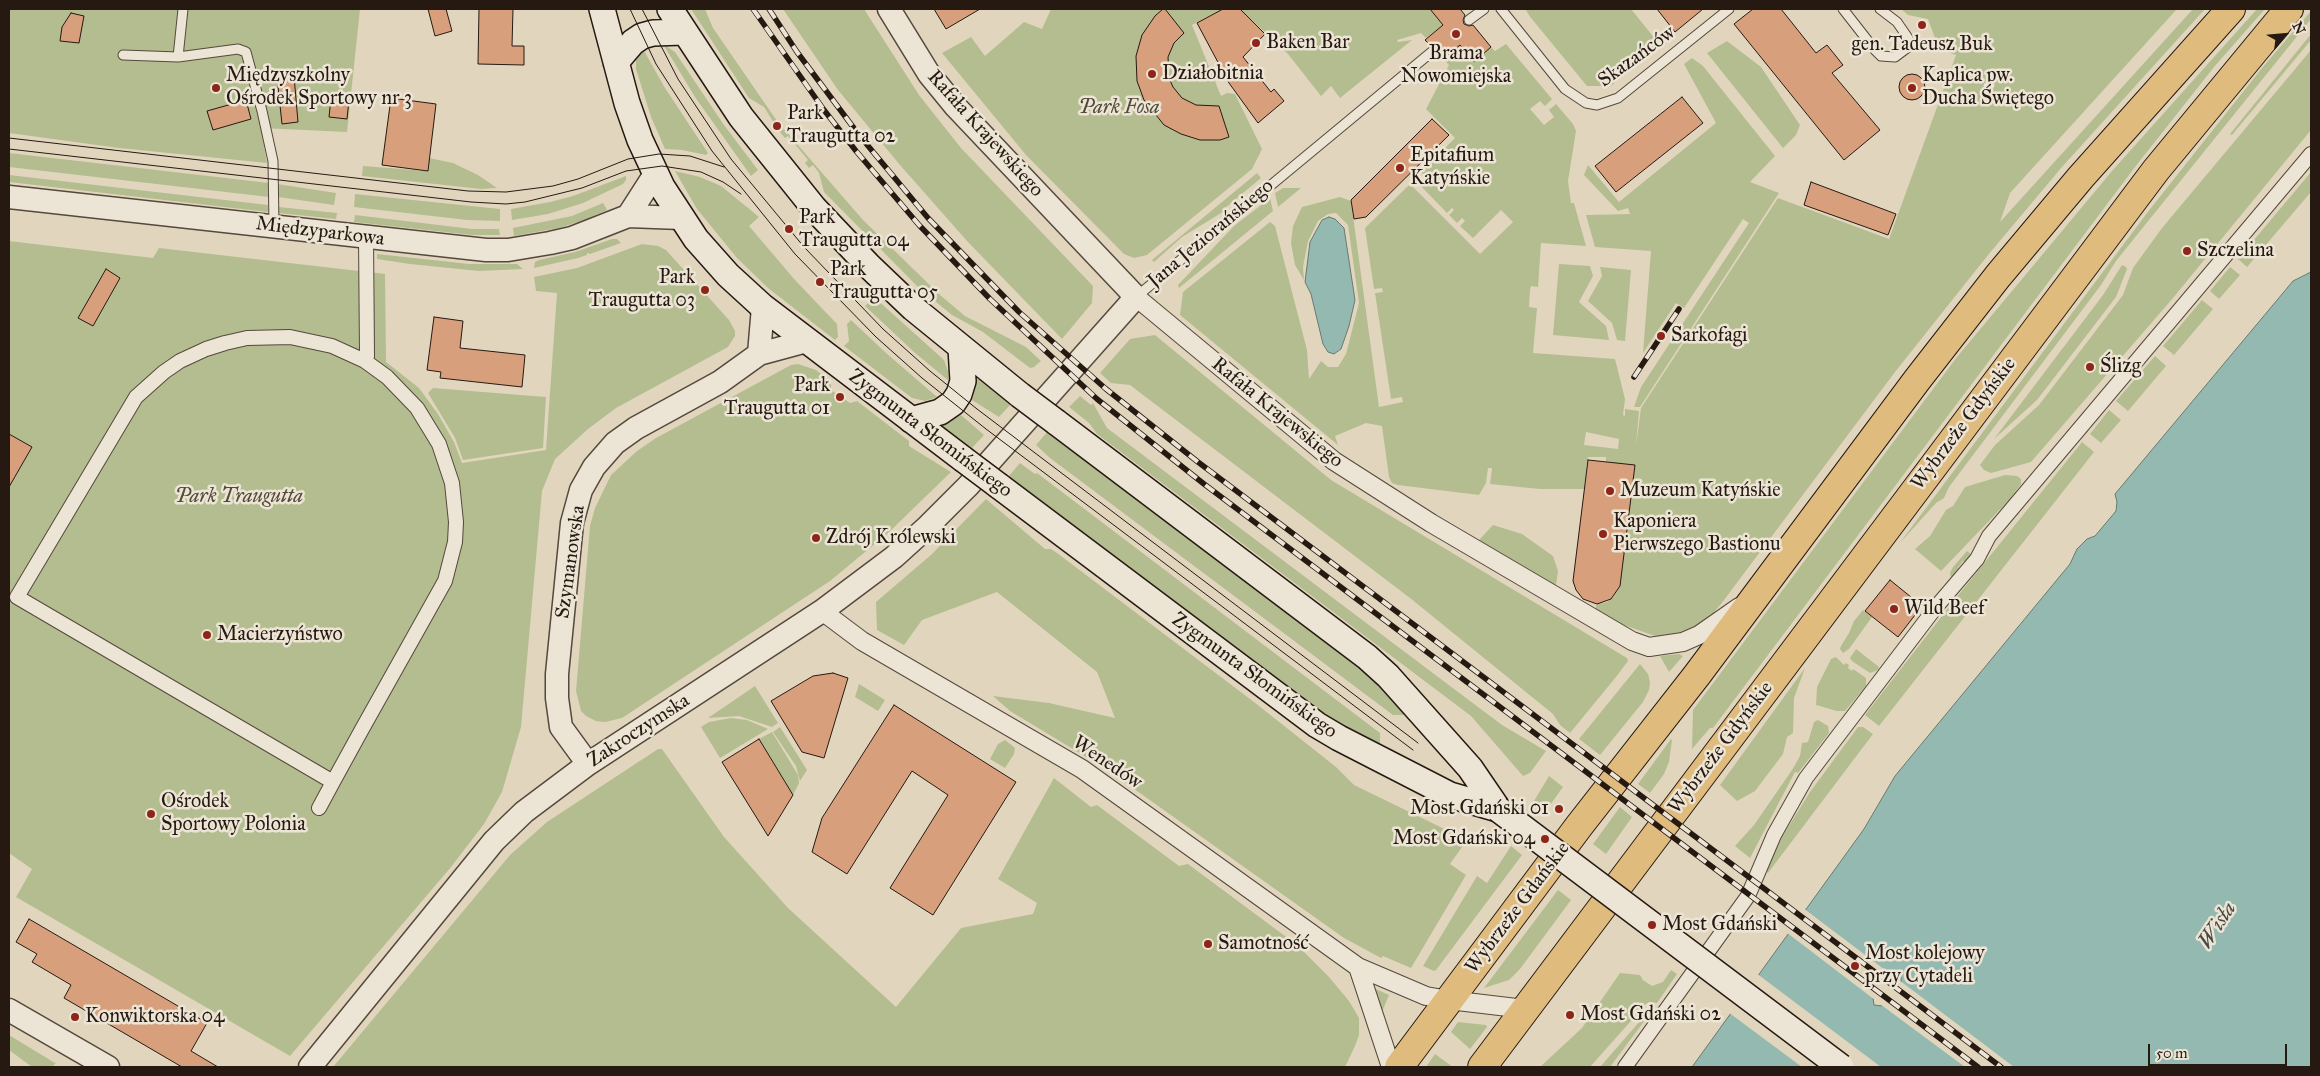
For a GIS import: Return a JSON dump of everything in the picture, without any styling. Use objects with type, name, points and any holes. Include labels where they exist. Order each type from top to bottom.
[{"type":"main road","name":"Zygmunta Słomińskiego","points":[[602,9],[634,126],[655,174],[681,218],[728,275],[762,307],[1318,725],[1339,738],[1450,795],[1498,808]]},
{"type":"main road","points":[[670,9],[741,117],[804,197],[883,280],[961,348],[1020,394],[1367,657],[1388,676],[1470,768],[1498,808],[1841,1067]]},
{"type":"main road","points":[[1756,595],[1998,276],[2081,177],[2231,9]]},
{"type":"main road","name":"Wybrzeże Gdyńskie","points":[[1525,1009],[2156,170],[2289,9]]},
{"type":"main road","points":[[616,62],[633,42],[642,36],[653,33],[684,32]]},
{"type":"main road","points":[[912,420],[940,412],[953,403],[959,394],[963,381],[961,348]]},
{"type":"main road","name":"Wybrzeże Gdańskie","points":[[1399,1067],[1579,826],[1639,752],[1756,595]]},
{"type":"main road","points":[[1482,1067],[1525,1009]]},
{"type":"street","name":"Rafała Krajewskiego","points":[[889,9],[929,74],[956,107],[1136,297],[1334,461],[1431,523],[1632,641],[1649,647],[1683,642],[1707,630],[1756,595]]},
{"type":"street","points":[[1625,1067],[1748,896],[1774,835],[1806,778],[1936,608],[1977,559],[1989,536],[2311,154]]},
{"type":"street","points":[[628,216],[655,174]]},
{"type":"street","name":"Międzyparkowa","points":[[9,196],[463,249],[508,250],[572,238],[628,216],[681,218]]},
{"type":"street","points":[[364,361],[367,356],[366,238]]},
{"type":"street","name":"Jana Jeziorańskiego","points":[[1010,440],[1136,297]]},
{"type":"street","points":[[759,354],[762,307]]},
{"type":"street","points":[[319,808],[446,581],[455,532],[455,503],[452,483],[439,444],[417,408],[403,391],[364,361],[332,346],[311,341],[268,336],[232,341],[206,349],[164,372],[136,397],[17,597],[333,782]]},
{"type":"street","name":"Szymanowska","points":[[588,764],[561,727],[557,698],[557,674],[572,523],[581,490],[594,467],[615,443],[636,428],[720,382],[759,354],[806,341]]},
{"type":"street","name":"Zakroczymska","points":[[310,1067],[494,841],[524,812],[588,764],[865,580],[910,544],[1010,440]]},
{"type":"street","name":"Wenedów","points":[[822,610],[862,641],[1082,769],[1358,967],[1409,990],[1449,1000],[1525,1009]]},
{"type":"street","points":[[1358,967],[1390,1067]]},
{"type":"street","points":[[9,1010],[108,1067]]},
{"type":"lane","points":[[178,57],[183,9]]},
{"type":"lane","points":[[1469,20],[1484,9]]},
{"type":"lane","name":"Skazańców","points":[[1501,9],[1565,89],[1586,104],[1596,105],[1618,98],[1729,9]]},
{"type":"lane","points":[[1843,9],[1876,50],[1888,58],[1895,57],[1907,48],[1908,38],[1897,22],[1880,9]]},
{"type":"lane","points":[[123,55],[178,57],[238,48],[246,52],[273,161],[274,227]]},
{"type":"lane","name":"Jana Jeziorańskiego","points":[[1136,297],[1434,50]]},
{"type":"green space","name":"Międzyszkolny Ośrodek Sportowy nr 3","points":[[9,9],[360,9],[347,132],[261,128],[267,163],[119,148],[9,133]]},
{"type":"green space","points":[[691,9],[705,9],[713,28],[777,121],[774,123],[764,107],[749,98]]},
{"type":"green space","points":[[783,9],[864,9],[919,95],[961,148],[1093,286],[1092,303],[1062,339],[967,241],[900,165],[838,90]]},
{"type":"green space","name":"Park Fosa","points":[[1051,9],[1223,9],[1192,25],[1221,96],[1227,93],[1235,94],[1262,149],[1252,169],[1147,255],[1134,258],[1124,254],[1026,155],[942,53],[971,37],[985,56],[1024,22],[1042,29]]},
{"type":"green space","points":[[1240,9],[1430,9],[1443,25],[1426,38],[1421,33],[1397,40],[1398,42],[1412,40],[1340,98],[1331,86],[1321,96],[1288,54]]},
{"type":"green space","points":[[1525,9],[1631,9],[1660,45],[1611,86],[1587,86]]},
{"type":"green space","points":[[1901,9],[2177,9],[2010,193],[2000,222],[2193,9],[2205,9],[2062,167],[1988,255],[1895,372],[1721,604],[1710,617],[1689,633],[1663,638],[1624,625],[1595,609],[1597,604],[1607,602],[1613,597],[1620,586],[1634,465],[1606,462],[1606,457],[1588,457],[1584,489],[1540,489],[1490,484],[1492,468],[1488,468],[1486,483],[1479,495],[1398,485],[1392,483],[1389,477],[1382,426],[1366,423],[1335,436],[1338,445],[1180,315],[1183,292],[1270,222],[1275,226],[1307,350],[1309,379],[1321,361],[1328,367],[1338,367],[1346,354],[1359,303],[1348,225],[1336,213],[1328,214],[1318,221],[1308,241],[1303,267],[1304,280],[1295,265],[1291,243],[1293,226],[1302,207],[1340,197],[1351,201],[1379,407],[1403,402],[1402,397],[1391,399],[1375,293],[1383,292],[1382,288],[1374,289],[1365,228],[1410,184],[1480,254],[1513,222],[1501,210],[1473,238],[1460,226],[1465,221],[1462,218],[1457,223],[1449,215],[1454,210],[1452,208],[1447,213],[1414,179],[1418,176],[1422,181],[1426,177],[1421,172],[1455,138],[1426,109],[1449,65],[1443,59],[1460,45],[1474,61],[1491,47],[1495,51],[1506,44],[1552,99],[1545,106],[1540,101],[1530,109],[1544,125],[1554,117],[1549,110],[1556,104],[1573,124],[1576,131],[1568,181],[1571,203],[1574,203],[1586,246],[1541,243],[1538,287],[1531,286],[1530,290],[1529,307],[1537,308],[1533,353],[1615,359],[1625,399],[1623,415],[1625,416],[1625,409],[1639,411],[1636,446],[1641,408],[1778,198],[1889,239],[1956,55],[1939,49],[1928,19],[1908,15]],"holes":[[[1586,432],[1619,439],[1618,449],[1584,445]]]},
{"type":"green space","points":[[2257,9],[2265,9],[2214,67],[2135,167],[1713,728],[1710,728],[1692,749],[1693,710],[1957,357],[2112,171]]},
{"type":"green space","points":[[2311,11],[2311,19],[2116,261],[2101,285],[1949,487],[1944,498],[1936,503],[1899,544],[2147,213],[2262,68]]},
{"type":"green space","points":[[2311,34],[2311,40],[2232,135],[2230,134]]},
{"type":"green space","points":[[1727,41],[1761,67],[1800,125],[1796,135],[1783,148],[1707,53]]},
{"type":"green space","points":[[663,44],[675,52],[724,125],[758,170],[751,176],[695,97]]},
{"type":"green space","points":[[643,49],[665,88],[708,153],[706,155],[665,149],[651,117],[636,69],[636,58]]},
{"type":"green space","points":[[2311,50],[2311,130],[2173,298],[2031,462],[1991,473],[1984,470],[1980,465],[1995,445],[2039,405],[2123,295],[2133,268],[2162,228]]},
{"type":"green space","points":[[1692,58],[1703,66],[1775,156],[1750,182],[1779,193],[1640,407],[1634,407],[1641,387],[1749,223],[1743,219],[1684,308],[1676,303],[1643,353],[1651,251],[1595,247],[1586,215],[1630,214],[1628,208],[1618,211],[1584,175],[1588,165],[1619,202],[1716,123],[1684,64]]},
{"type":"green space","points":[[784,129],[863,220],[940,295],[965,316],[1026,347],[1041,361],[1030,368],[983,332],[952,315],[919,288],[824,192],[819,173],[813,165],[809,168],[805,163],[808,160],[788,136],[785,138],[780,132]]},
{"type":"green space","points":[[9,153],[269,183],[269,197],[9,167]]},
{"type":"green space","points":[[429,158],[453,163],[478,175],[497,188],[481,189],[362,176],[363,166],[428,171]]},
{"type":"green space","points":[[675,171],[700,177],[721,186],[759,217],[749,226],[795,280],[837,324],[838,337],[835,340],[768,288],[737,258],[697,209]]},
{"type":"green space","points":[[2311,172],[2311,192],[2247,267],[2238,259]]},
{"type":"green space","points":[[1257,173],[1261,178],[1225,208],[1226,210],[1182,237],[1154,262],[1152,260]]},
{"type":"green space","points":[[9,175],[268,205],[268,212],[9,182]]},
{"type":"green space","points":[[626,176],[623,184],[583,203],[548,214],[512,220],[511,209],[573,196]]},
{"type":"green space","points":[[277,184],[336,193],[334,205],[278,197]]},
{"type":"green space","points":[[1283,188],[1301,188],[1278,207],[1275,193]]},
{"type":"green space","points":[[355,194],[500,209],[500,221],[467,220],[354,207]]},
{"type":"green space","points":[[1270,198],[1273,211],[1179,288],[1178,285],[1234,226]]},
{"type":"green space","points":[[603,203],[607,210],[584,220],[559,228],[514,236],[513,228],[572,216]]},
{"type":"green space","points":[[279,207],[337,213],[336,219],[278,213]]},
{"type":"green space","points":[[355,215],[472,229],[499,229],[500,235],[472,235],[354,222]]},
{"type":"green space","points":[[617,239],[621,243],[590,254],[587,253],[587,255],[578,258],[534,268],[535,262],[539,260],[575,252]]},
{"type":"green space","name":"Park Traugutta","points":[[9,241],[153,258],[159,248],[385,274],[386,362],[419,388],[438,414],[454,442],[462,463],[546,450],[557,293],[536,291],[534,277],[577,268],[642,244],[658,246],[666,250],[729,320],[735,331],[735,336],[728,347],[616,408],[588,429],[555,459],[542,491],[521,727],[502,792],[484,824],[451,867],[290,1056],[16,897],[32,869],[9,853]]},
{"type":"green space","points":[[377,254],[469,264],[517,264],[523,269],[479,271],[410,264],[377,259]]},
{"type":"green space","points":[[1559,264],[1590,266],[1593,276],[1579,302],[1606,326],[1609,340],[1553,335]]},
{"type":"green space","points":[[2122,265],[2127,269],[2116,297],[2037,400],[1994,439],[2103,295]]},
{"type":"green space","points":[[1600,267],[1631,270],[1625,341],[1617,340],[1612,323],[1588,301],[1602,276]]},
{"type":"green space","points":[[2230,267],[2240,275],[2219,299],[2210,291]]},
{"type":"green space","points":[[874,297],[944,360],[949,381],[914,352],[865,306]]},
{"type":"green space","points":[[2202,300],[2213,309],[2174,355],[2163,346]]},
{"type":"green space","points":[[851,320],[937,397],[925,401],[912,398],[844,346],[849,341],[847,324]]},
{"type":"green space","points":[[1155,335],[1331,480],[1627,658],[1628,661],[1616,677],[1570,733],[1560,725],[1553,714],[1410,598],[1130,385],[1111,383],[1100,373],[1130,339]]},
{"type":"green space","points":[[2155,356],[2166,366],[2128,411],[2116,401]]},
{"type":"green space","points":[[798,364],[816,370],[831,382],[831,390],[850,403],[857,401],[909,441],[909,446],[951,472],[888,533],[830,581],[622,718],[605,722],[596,721],[586,716],[581,711],[576,691],[590,526],[595,508],[611,475],[637,451],[656,438],[791,365]]},
{"type":"green space","points":[[978,376],[1011,404],[999,417],[972,400]]},
{"type":"green space","points":[[433,388],[546,397],[543,448],[463,460],[455,438],[428,393]]},
{"type":"green space","points":[[1080,396],[1091,405],[1093,403],[1107,428],[1502,725],[1546,751],[1530,773],[1523,776],[1471,716],[1097,434],[1089,423],[1069,407]]},
{"type":"green space","points":[[2109,410],[2121,420],[2101,443],[2090,434]]},
{"type":"green space","points":[[961,415],[984,435],[972,448],[955,436],[952,437],[940,426]]},
{"type":"green space","points":[[1048,431],[1347,655],[1379,684],[1406,715],[1393,715],[1050,458],[1036,445]]},
{"type":"green space","points":[[2082,442],[2094,452],[1879,726],[1865,715],[1956,598]]},
{"type":"green space","points":[[1020,463],[1035,474],[1037,473],[1380,733],[1380,744],[1361,737],[1322,714],[1008,477]]},
{"type":"green space","points":[[2005,475],[2017,476],[2021,479],[2021,484],[2010,499],[1941,571],[1915,549],[1930,536],[1946,510],[1953,506],[1965,487]]},
{"type":"green space","points":[[986,499],[1045,549],[1051,549],[1057,553],[1254,702],[1336,767],[1354,785],[1467,840],[1450,864],[1466,875],[1411,968],[1383,956],[1381,958],[1344,938],[1106,769],[1010,711],[993,696],[1049,703],[1115,718],[1097,672],[997,592],[922,620],[904,645],[877,630],[876,602],[932,554]]},
{"type":"green space","points":[[1493,525],[1522,534],[1553,556],[1558,571],[1556,585],[1479,540]]},
{"type":"green space","points":[[1967,551],[1972,555],[1966,563],[1963,561],[1958,568],[1960,570],[1951,578],[1950,573],[1953,567]]},
{"type":"green space","points":[[1863,610],[1872,617],[1849,649],[1843,653],[1840,649],[1841,646],[1854,621]]},
{"type":"green space","points":[[1856,649],[1879,667],[1878,670],[1870,673],[1852,661],[1850,658]]},
{"type":"green space","points":[[1679,654],[1683,656],[1669,672],[1660,656]]},
{"type":"green space","points":[[1836,657],[1844,665],[1846,663],[1849,665],[1848,668],[1852,671],[1853,669],[1866,678],[1866,686],[1845,711],[1837,711],[1816,705],[1817,687],[1831,659]]},
{"type":"green space","points":[[1640,664],[1648,674],[1649,690],[1643,702],[1600,755],[1579,739]]},
{"type":"green space","points":[[1805,668],[1794,698],[1793,733],[1787,737],[1783,754],[1755,791],[1737,801],[1720,785]]},
{"type":"green space","points":[[859,684],[885,700],[878,711],[855,697]]},
{"type":"green space","points":[[755,686],[778,723],[772,727],[739,716],[708,718]]},
{"type":"green space","points":[[731,718],[747,720],[768,729],[720,758],[701,727],[709,722]]},
{"type":"green space","points":[[1818,720],[1828,726],[1829,733],[1798,773],[1795,772],[1750,858],[1735,846],[1754,825],[1792,770],[1800,756],[1802,743],[1808,742],[1814,722]]},
{"type":"green space","points":[[780,727],[807,770],[800,781],[796,766],[773,732]]},
{"type":"green space","points":[[1858,727],[1863,727],[1873,734],[1768,873],[1766,871],[1782,837],[1810,792]]},
{"type":"green space","points":[[772,732],[798,775],[799,783],[793,795],[759,739]]},
{"type":"green space","points":[[1671,739],[1669,762],[1664,774],[1650,793],[1638,784]]},
{"type":"green space","points":[[1005,740],[1015,748],[1014,754],[1005,768],[990,759],[998,744]]},
{"type":"green space","points":[[658,749],[662,749],[724,837],[788,908],[896,1007],[961,928],[1033,914],[1037,903],[998,879],[1054,778],[1091,807],[1097,805],[1179,866],[1188,864],[1297,945],[1329,977],[1349,1001],[1359,1018],[1359,1035],[1355,1046],[1345,1067],[333,1067],[510,855],[547,822]]},
{"type":"green space","points":[[1549,776],[1563,787],[1543,815],[1534,805],[1534,801]]},
{"type":"green space","points":[[1620,807],[1632,817],[1606,854],[1593,844]]},
{"type":"green space","points":[[1511,846],[1522,855],[1436,970],[1434,971],[1423,966],[1477,876],[1487,883]]},
{"type":"green space","points":[[1558,890],[1571,900],[1520,969],[1509,980],[1484,988]]},
{"type":"green space","points":[[1671,970],[1677,974],[1657,1003],[1649,1002],[1646,1004],[1590,1067],[1540,1067],[1582,1028],[1620,973],[1640,975],[1643,980],[1652,986],[1663,982]]},
{"type":"green space","points":[[1369,986],[1389,995],[1382,1012]]},
{"type":"green space","points":[[1651,1012],[1610,1067],[1600,1067],[1647,1013]]},
{"type":"green space","points":[[1458,1022],[1486,1025],[1487,1027],[1470,1049],[1451,1032]]},
{"type":"green space","points":[[9,1035],[56,1063],[52,1067],[32,1067],[9,1050]]},
{"type":"green space","points":[[1435,1054],[1453,1067],[1426,1067]]},
{"type":"water","points":[[1329,217],[1335,219],[1344,228],[1355,300],[1341,349],[1334,354],[1328,352],[1323,344],[1311,294],[1305,282],[1310,242],[1322,220]]},
{"type":"water","name":"Wisła","points":[[2311,272],[2311,1067],[1835,1067],[1846,1052],[1841,1045],[1821,1067],[1692,1067],[1864,829],[1895,776],[2070,564],[2077,549],[2087,539],[2095,536],[2116,511],[2117,502],[2115,494],[2293,281]],"holes":[[[1895,973],[1901,977],[1901,983],[1882,1006],[1874,1005],[1873,998],[1890,975]]]},
{"type":"pier","points":[[1803,908],[1893,976],[1875,1000],[1786,932]]},
{"type":"pier","points":[[1756,973],[1881,1067],[1832,1067],[1843,1051],[1841,1047],[1824,1067],[1802,1067],[1728,1012]]},
{"type":"pier","points":[[1899,980],[2014,1067],[1965,1067],[1880,1004]]},
{"type":"building","points":[[428,9],[446,9],[452,31],[435,36]]},
{"type":"building","points":[[479,9],[513,9],[512,46],[524,46],[524,65],[478,64]]},
{"type":"building","points":[[934,9],[980,9],[946,29]]},
{"type":"building","name":"Działobitnia","points":[[1165,9],[1184,33],[1174,43],[1168,57],[1169,78],[1173,87],[1182,98],[1196,105],[1219,106],[1229,137],[1220,140],[1200,140],[1181,134],[1164,125],[1144,100],[1137,81],[1136,56],[1142,35],[1155,16]]},
{"type":"building","points":[[1223,9],[1240,9],[1265,34],[1243,57],[1271,92],[1274,89],[1284,101],[1258,123],[1229,83],[1197,23]]},
{"type":"building","name":"Brama Nowomiejska","points":[[1430,9],[1460,9],[1465,15],[1464,24],[1473,25],[1491,47],[1474,62],[1460,45],[1442,60],[1438,55],[1440,52],[1439,46],[1436,44],[1430,45],[1425,40],[1443,25]]},
{"type":"building","points":[[1657,9],[1703,9],[1675,32]]},
{"type":"building","points":[[1753,9],[1781,9],[1816,53],[1827,45],[1843,65],[1832,73],[1880,130],[1844,160],[1734,24]]},
{"type":"building","points":[[71,13],[84,16],[79,43],[60,41],[62,27]]},
{"type":"building","name":"Kaplica pw. Ducha Świętego","points":[[1912,74],[1921,78],[1925,87],[1921,96],[1912,100],[1903,96],[1899,87],[1903,78]]},
{"type":"building","points":[[294,76],[298,122],[282,124],[277,77]]},
{"type":"building","points":[[1682,97],[1703,123],[1616,192],[1595,166]]},
{"type":"building","points":[[331,98],[349,100],[347,119],[329,117]]},
{"type":"building","points":[[391,98],[436,104],[428,171],[382,165]]},
{"type":"building","points":[[246,100],[251,119],[213,130],[207,111]]},
{"type":"building","name":"Epitafium Katyńskie","points":[[1432,119],[1449,135],[1366,217],[1354,219],[1351,200]]},
{"type":"building","points":[[1811,182],[1896,214],[1888,235],[1804,205]]},
{"type":"building","points":[[106,269],[120,278],[93,326],[78,318]]},
{"type":"building","points":[[434,317],[463,321],[460,348],[525,355],[522,387],[440,378],[441,372],[427,370]]},
{"type":"building","points":[[9,434],[32,447],[9,487]]},
{"type":"building","name":"Kaponiera Pierwszego Bastionu","points":[[1588,460],[1635,465],[1620,586],[1611,599],[1597,604],[1583,599],[1576,590],[1573,581]]},
{"type":"building","name":"Wild Beef","points":[[1890,580],[1922,606],[1898,637],[1865,611]]},
{"type":"building","points":[[833,673],[848,678],[824,758],[802,752],[771,701],[813,676]]},
{"type":"building","points":[[894,705],[1016,782],[933,915],[890,888],[948,795],[912,771],[847,874],[812,852],[822,818]]},
{"type":"building","points":[[759,739],[793,795],[768,836],[722,762]]},
{"type":"building","points":[[29,919],[207,1023],[191,1051],[218,1067],[182,1067],[64,998],[71,985],[32,962],[37,954],[16,942]]},
{"type":"tram line","points":[[630,9],[656,64],[712,151],[795,254],[876,337],[922,378],[986,429],[1413,750]]},
{"type":"tram line","points":[[642,9],[678,79],[731,159],[804,247],[883,329],[930,371],[977,409],[1418,743]]},
{"type":"tram line","points":[[9,138],[468,191],[506,192],[553,186],[578,179],[628,159],[659,154],[690,156],[724,167]]},
{"type":"tram line","points":[[9,149],[471,202],[506,204],[525,202],[582,188],[626,171],[662,166],[701,172],[723,182],[741,194]]},
{"type":"tram line","points":[[1501,805],[1848,1067]]},
{"type":"tram line","points":[[1496,812],[1834,1067]]},
{"type":"railway","points":[[753,9],[824,110],[919,225],[990,299],[1097,399],[1204,484],[1978,1067]]},
{"type":"railway","points":[[769,9],[797,52],[859,135],[928,218],[1019,312],[1106,389],[1198,462],[2001,1067]]},
{"type":"railway","points":[[1634,377],[1679,309]]},
{"type":"place","name":"gen. Tadeusz Buk","points":[[1922,25]]},
{"type":"place","name":"Brama Nowomiejska","points":[[1456,34]]},
{"type":"place","name":"Baken Bar","points":[[1256,43]]},
{"type":"place","name":"Działobitnia","points":[[1152,74]]},
{"type":"place","name":"Międzyszkolny Ośrodek Sportowy nr 3","points":[[216,88]]},
{"type":"place","name":"Kaplica pw. Ducha Świętego","points":[[1912,88]]},
{"type":"place","name":"Park Traugutta 02","points":[[777,126]]},
{"type":"place","name":"Epitafium Katyńskie","points":[[1400,168]]},
{"type":"place","name":"Park Traugutta 04","points":[[789,229]]},
{"type":"place","name":"Szczelina","points":[[2187,251]]},
{"type":"place","name":"Park Traugutta 05","points":[[820,282]]},
{"type":"place","name":"Park Traugutta 03","points":[[705,290]]},
{"type":"place","name":"Sarkofagi","points":[[1661,336]]},
{"type":"place","name":"Ślizg","points":[[2090,367]]},
{"type":"place","name":"Park Traugutta 01","points":[[840,397]]},
{"type":"place","name":"Muzeum Katyńskie","points":[[1610,491]]},
{"type":"place","name":"Kaponiera Pierwszego Bastionu","points":[[1603,534]]},
{"type":"place","name":"Zdrój Królewski","points":[[816,538]]},
{"type":"place","name":"Wild Beef","points":[[1894,609]]},
{"type":"place","name":"Macierzyństwo","points":[[207,635]]},
{"type":"place","name":"Most Gdański 01","points":[[1559,809]]},
{"type":"place","name":"Ośrodek Sportowy Polonia","points":[[151,814]]},
{"type":"place","name":"Most Gdański 04","points":[[1545,839]]},
{"type":"place","name":"Most Gdański","points":[[1652,925]]},
{"type":"place","name":"Samotność","points":[[1208,944]]},
{"type":"place","name":"Most kolejowy przy Cytadeli","points":[[1855,966]]},
{"type":"place","name":"Most Gdański 02","points":[[1570,1015]]},
{"type":"place","name":"Konwiktorska 04","points":[[75,1017]]}]
